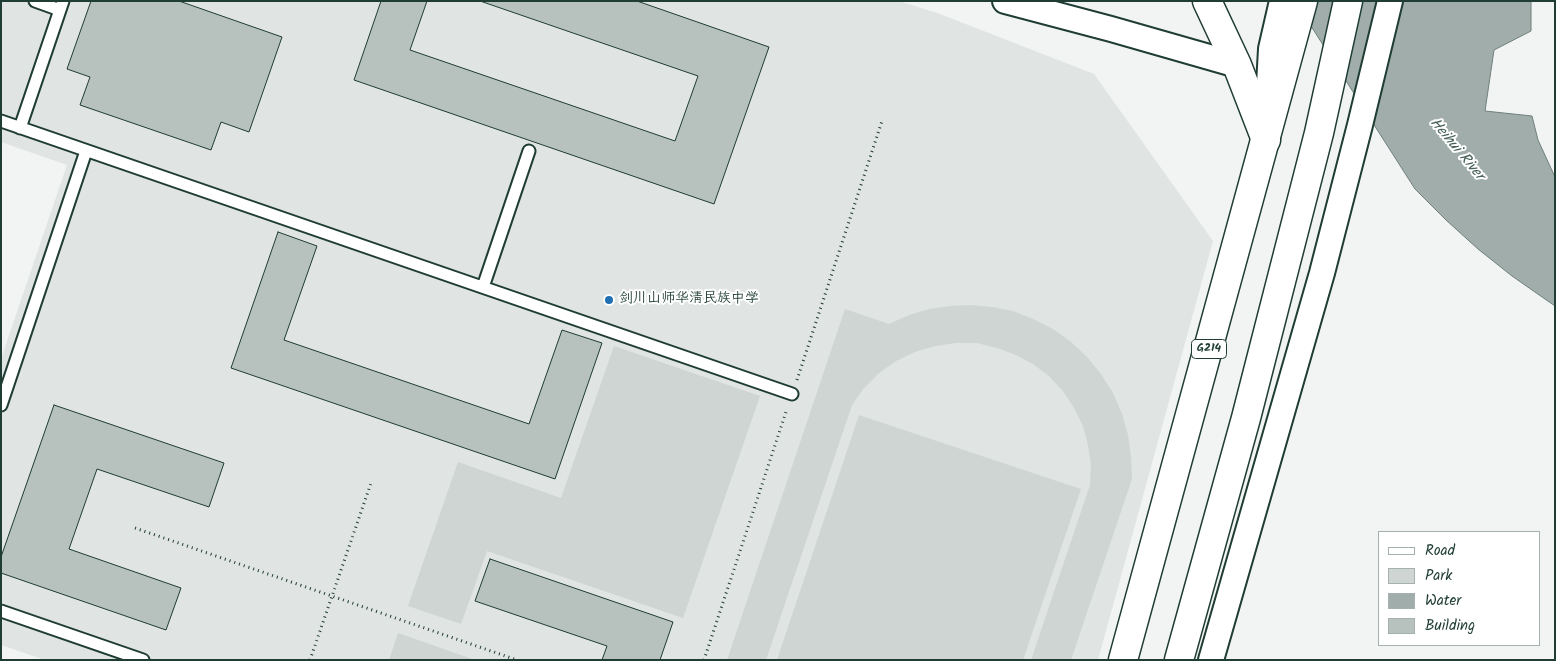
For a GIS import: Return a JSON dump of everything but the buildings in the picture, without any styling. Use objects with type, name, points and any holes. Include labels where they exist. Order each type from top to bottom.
[{"type":"main road","points":[[1207,1],[1237,65],[1266,140]]},
{"type":"main road","name":"G214","points":[[1123,660],[1266,140],[1285,31],[1302,1]]},
{"type":"main road","points":[[1179,660],[1248,408],[1316,143],[1348,1]]},
{"type":"street","points":[[1006,1],[1237,65]]},
{"type":"street","points":[[1282,1],[1285,31]]},
{"type":"street","points":[[1211,660],[1286,403],[1360,125],[1390,1]]},
{"type":"lane","points":[[20,128],[61,6],[36,1]]},
{"type":"lane","points":[[1,121],[792,394]]},
{"type":"lane","points":[[1,405],[86,151]]},
{"type":"lane","points":[[483,287],[529,151]]},
{"type":"lane","points":[[1,611],[143,660]]},
{"type":"path","points":[[310,660],[371,483]]},
{"type":"path","points":[[135,528],[517,660]]},
{"type":"shaded area","name":"剑川山师华清民族中学","points":[[1,1],[899,1],[940,14],[1094,74],[1213,241],[1098,660],[45,660],[1,645],[1,359],[67,165],[1,142]]},
{"type":"green space","points":[[971,305],[1013,311],[1053,329],[1071,342],[1101,374],[1113,393],[1128,435],[1132,479],[1071,660],[1031,660],[1090,485],[1091,465],[1083,426],[1063,391],[1049,376],[1033,364],[997,348],[977,343],[956,343],[935,346],[915,352],[896,361],[879,373],[864,388],[852,405],[766,660],[727,660],[845,309],[889,324],[929,309]]},
{"type":"green space","points":[[614,346],[760,396],[683,618],[487,551],[461,624],[408,606],[458,462],[561,498]]},
{"type":"green space","points":[[859,415],[1081,489],[1023,660],[777,660]]},
{"type":"green space","points":[[398,633],[475,660],[389,660]]},
{"type":"water","name":"Heihui River","points":[[1295,1],[1531,1],[1531,31],[1494,50],[1485,111],[1532,116],[1538,140],[1555,177],[1555,306],[1478,249],[1415,189]]},
{"type":"place","name":"剑川山师华清民族中学","points":[[609,300]]}]
